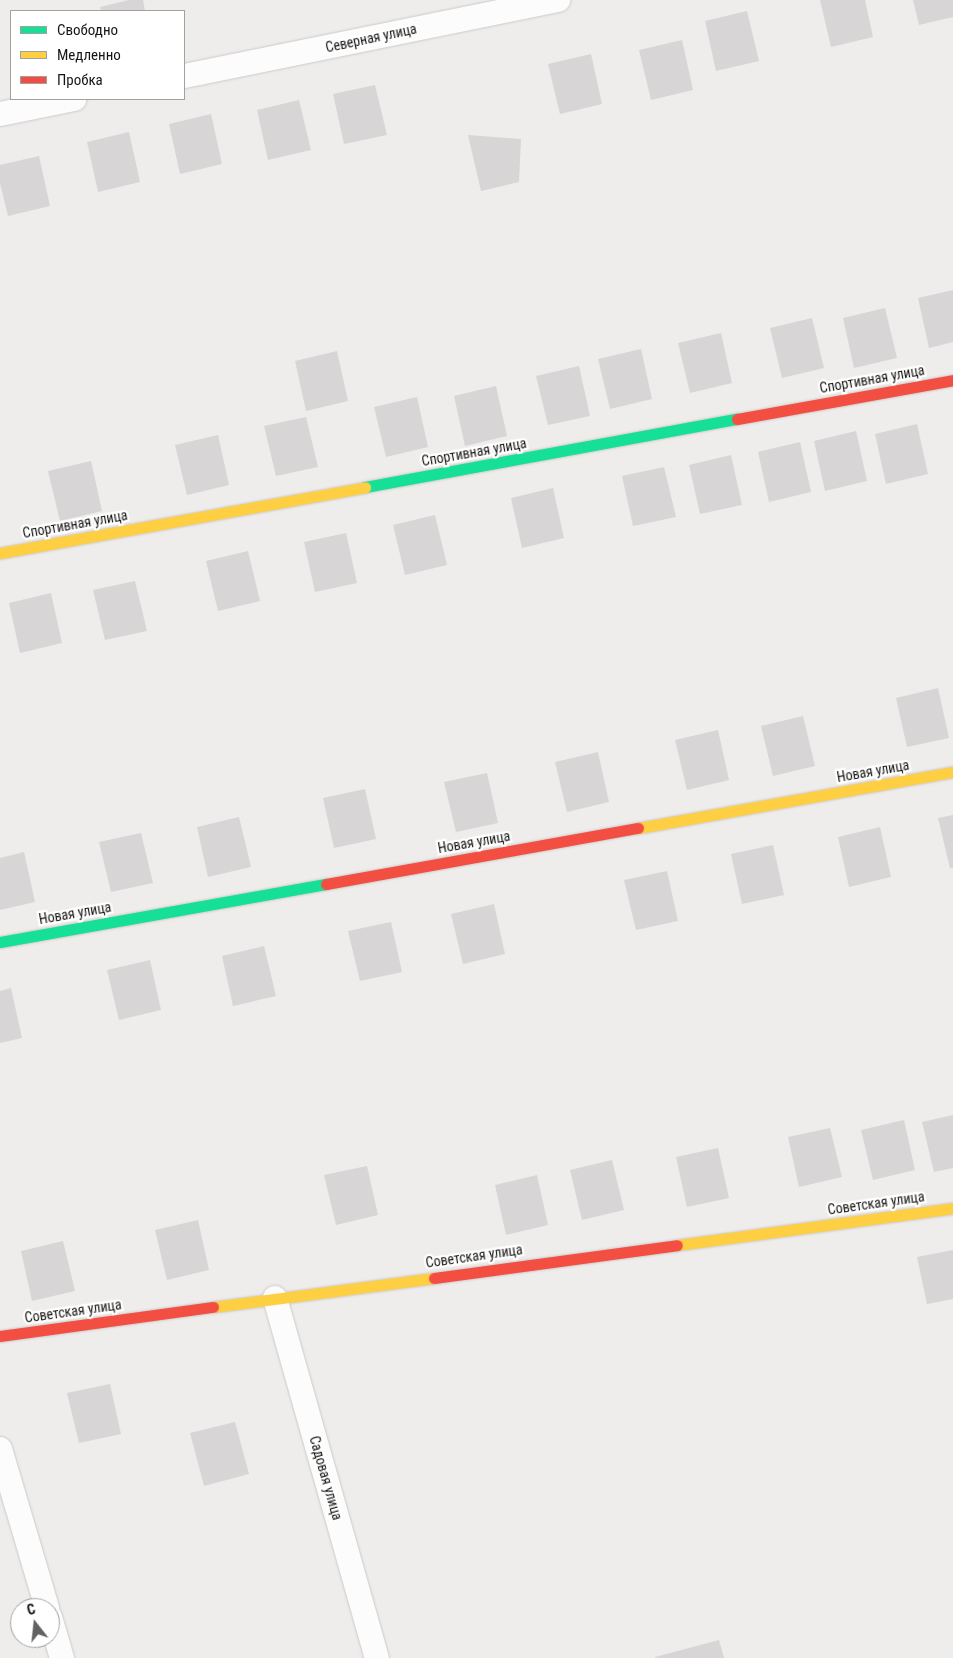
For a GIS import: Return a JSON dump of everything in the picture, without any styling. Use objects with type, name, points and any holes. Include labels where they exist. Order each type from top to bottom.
[{"type":"street","name":"Северная улица","points":[[185,76],[558,0]]},
{"type":"street","points":[[0,114],[69,100]]},
{"type":"street","name":"Спортивная улица","points":[[0,553],[953,380]]},
{"type":"street","name":"Новая улица","points":[[0,942],[953,772]]},
{"type":"street","name":"Советская улица","points":[[0,1336],[953,1208]]},
{"type":"street","name":"Садовая улица","points":[[275,1298],[377,1658]]},
{"type":"street","points":[[0,1448],[44,1598]]},
{"type":"building","points":[[129,0],[143,0],[145,10],[101,10],[100,7]]},
{"type":"building","points":[[820,0],[865,0],[873,37],[831,47]]},
{"type":"building","points":[[913,0],[953,0],[953,17],[919,25]]},
{"type":"building","points":[[747,11],[759,61],[716,71],[705,21]]},
{"type":"building","points":[[682,40],[693,90],[651,100],[639,50]]},
{"type":"building","points":[[591,54],[602,104],[560,114],[548,64]]},
{"type":"building","points":[[375,85],[387,135],[344,144],[333,94]]},
{"type":"building","points":[[299,100],[311,150],[268,160],[257,110]]},
{"type":"building","points":[[211,114],[222,164],[180,174],[169,124]]},
{"type":"building","points":[[129,132],[140,182],[98,192],[87,142]]},
{"type":"building","points":[[468,135],[521,139],[519,182],[481,191]]},
{"type":"building","points":[[39,156],[50,206],[8,216],[0,183],[0,165]]},
{"type":"building","points":[[953,290],[953,342],[929,348],[918,298]]},
{"type":"building","points":[[885,308],[897,358],[854,368],[843,318]]},
{"type":"building","points":[[812,318],[824,368],[782,378],[770,328]]},
{"type":"building","points":[[721,333],[732,383],[690,393],[678,343]]},
{"type":"building","points":[[641,349],[652,399],[610,409],[598,359]]},
{"type":"building","points":[[337,351],[348,401],[306,411],[295,361]]},
{"type":"building","points":[[579,366],[590,416],[548,425],[536,376]]},
{"type":"building","points":[[496,386],[507,436],[465,446],[454,396]]},
{"type":"building","points":[[417,397],[428,447],[386,457],[374,407]]},
{"type":"building","points":[[306,417],[318,467],[276,476],[264,426]]},
{"type":"building","points":[[917,424],[928,474],[886,484],[875,434]]},
{"type":"building","points":[[856,431],[867,481],[825,491],[814,441]]},
{"type":"building","points":[[218,435],[229,485],[187,495],[175,445]]},
{"type":"building","points":[[800,442],[811,492],[769,502],[758,452]]},
{"type":"building","points":[[731,455],[742,505],[700,514],[689,465]]},
{"type":"building","points":[[91,461],[102,511],[60,521],[48,471]]},
{"type":"building","points":[[664,467],[676,517],[633,526],[622,476]]},
{"type":"building","points":[[553,488],[564,538],[522,548],[511,498]]},
{"type":"building","points":[[435,515],[447,565],[405,575],[393,525]]},
{"type":"building","points":[[346,533],[357,583],[315,592],[304,542]]},
{"type":"building","points":[[248,551],[260,601],[218,611],[206,561]]},
{"type":"building","points":[[135,581],[147,631],[105,640],[93,590]]},
{"type":"building","points":[[51,593],[62,643],[20,653],[9,603]]},
{"type":"building","points":[[938,688],[949,738],[907,747],[896,698]]},
{"type":"building","points":[[803,716],[815,766],[773,776],[761,726]]},
{"type":"building","points":[[718,730],[729,780],[687,790],[675,740]]},
{"type":"building","points":[[598,752],[609,802],[567,812],[555,762]]},
{"type":"building","points":[[487,773],[498,823],[456,832],[444,782]]},
{"type":"building","points":[[365,789],[376,839],[334,848],[323,798]]},
{"type":"building","points":[[953,815],[953,868],[950,868],[938,818]]},
{"type":"building","points":[[239,817],[251,867],[208,877],[197,827]]},
{"type":"building","points":[[880,827],[891,877],[849,887],[838,837]]},
{"type":"building","points":[[141,833],[153,883],[111,892],[99,842]]},
{"type":"building","points":[[773,845],[784,895],[742,904],[731,854]]},
{"type":"building","points":[[24,852],[35,902],[0,910],[0,858]]},
{"type":"building","points":[[667,871],[678,921],[636,930],[624,880]]},
{"type":"building","points":[[494,904],[505,954],[463,964],[451,914]]},
{"type":"building","points":[[391,922],[402,972],[360,981],[348,931]]},
{"type":"building","points":[[264,946],[276,996],[233,1006],[222,956]]},
{"type":"building","points":[[150,960],[161,1010],[119,1020],[107,970]]},
{"type":"building","points":[[11,988],[22,1038],[0,1043],[0,991]]},
{"type":"building","points":[[953,1115],[953,1168],[934,1172],[922,1122]]},
{"type":"building","points":[[904,1120],[915,1170],[873,1180],[861,1130]]},
{"type":"building","points":[[830,1128],[842,1177],[799,1187],[788,1137]]},
{"type":"building","points":[[718,1148],[729,1198],[687,1207],[676,1157]]},
{"type":"building","points":[[612,1160],[624,1210],[582,1220],[570,1170]]},
{"type":"building","points":[[367,1166],[378,1215],[336,1225],[324,1175]]},
{"type":"building","points":[[537,1175],[548,1225],[506,1235],[495,1185]]},
{"type":"building","points":[[198,1220],[209,1270],[167,1280],[155,1230]]},
{"type":"building","points":[[63,1241],[75,1291],[32,1301],[21,1251]]},
{"type":"building","points":[[953,1250],[953,1299],[927,1304],[917,1257]]},
{"type":"building","points":[[110,1384],[121,1434],[79,1443],[67,1393]]},
{"type":"building","points":[[235,1422],[249,1474],[204,1486],[190,1433]]},
{"type":"building","points":[[719,1640],[724,1658],[655,1658],[655,1657]]},
{"type":"traffic: fast","points":[[365,487],[737,419]]},
{"type":"traffic: fast","points":[[0,942],[326,884]]},
{"type":"traffic: slow","points":[[0,553],[365,487]]},
{"type":"traffic: slow","points":[[638,828],[953,772]]},
{"type":"traffic: slow","points":[[677,1245],[953,1208]]},
{"type":"traffic: slow","points":[[213,1307],[434,1278]]},
{"type":"traffic: jam","points":[[737,419],[953,380]]},
{"type":"traffic: jam","points":[[326,884],[638,828]]},
{"type":"traffic: jam","points":[[434,1278],[677,1245]]},
{"type":"traffic: jam","points":[[0,1336],[213,1307]]}]
